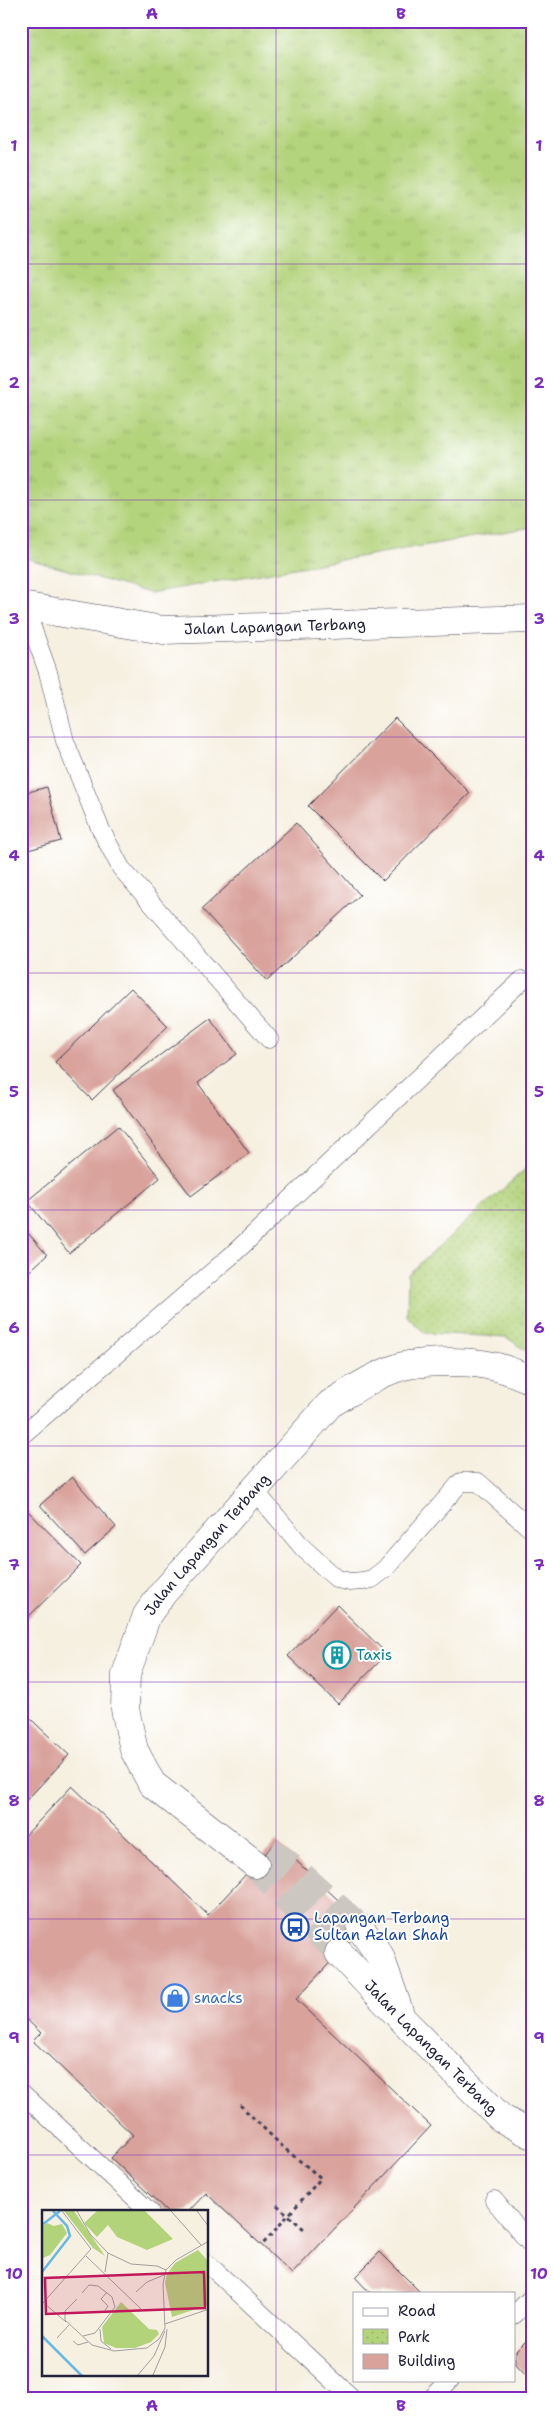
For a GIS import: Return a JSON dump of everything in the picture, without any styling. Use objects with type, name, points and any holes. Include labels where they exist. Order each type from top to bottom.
[{"type":"street","name":"Jalan Lapangan Terbang","points":[[23,607],[164,630],[532,619]]},
{"type":"street","name":"Jalan Lapangan Terbang","points":[[262,1857],[225,1841],[152,1784],[134,1750],[125,1709],[126,1674],[147,1615],[186,1567],[330,1404],[373,1378],[399,1367],[422,1364],[481,1364],[508,1370],[532,1380]]},
{"type":"street","points":[[361,1929],[380,1956],[402,2020]]},
{"type":"street","name":"Jalan Lapangan Terbang","points":[[339,1953],[402,2020],[501,2118],[532,2135]]},
{"type":"lane","points":[[23,607],[48,672],[65,741],[100,828],[121,868],[269,1039]]},
{"type":"lane","points":[[21,1436],[232,1255],[522,980]]},
{"type":"lane","points":[[255,1491],[303,1548],[337,1579],[350,1582],[372,1579],[385,1569],[461,1482],[478,1482],[532,1530]]},
{"type":"lane","points":[[21,2092],[148,2210]]},
{"type":"lane","points":[[494,2200],[532,2246]]},
{"type":"lane","points":[[209,2265],[352,2398]]},
{"type":"lane","points":[[516,2313],[532,2297]]},
{"type":"lane","points":[[432,2398],[448,2382]]},
{"type":"path","points":[[240,2106],[284,2148],[321,2178],[262,2245]]},
{"type":"path","points":[[277,2205],[305,2230]]},
{"type":"green space","points":[[21,21],[527,21],[532,38],[532,527],[150,593],[21,557]]},
{"type":"green space","points":[[532,1163],[532,1355],[506,1337],[425,1333],[407,1316],[408,1274]]},
{"type":"building","points":[[395,718],[470,793],[383,881],[308,806]]},
{"type":"building","points":[[47,787],[61,841],[21,852],[21,794]]},
{"type":"building","points":[[296,823],[360,895],[267,981],[202,909]]},
{"type":"building","points":[[131,988],[168,1026],[92,1100],[55,1062]]},
{"type":"building","points":[[210,1018],[237,1054],[198,1083],[249,1153],[191,1196],[113,1090]]},
{"type":"building","points":[[118,1126],[160,1178],[69,1253],[27,1201]]},
{"type":"building","points":[[21,1225],[47,1255],[21,1279]]},
{"type":"building","points":[[72,1477],[116,1527],[85,1555],[40,1505]]},
{"type":"building","points":[[25,1508],[81,1565],[21,1624],[21,1511]]},
{"type":"building","name":"Taxis","points":[[337,1605],[387,1654],[338,1704],[288,1656]]},
{"type":"building","points":[[21,1710],[69,1755],[21,1806]]},
{"type":"building","points":[[72,1786],[208,1915],[276,1842],[365,1925],[296,1999],[431,2126],[292,2274],[206,2193],[190,2210],[166,2210],[111,2158],[133,2135],[33,2041],[41,2033],[21,2014],[21,1840]]},
{"type":"building","points":[[380,2252],[420,2292],[369,2292],[355,2277]]},
{"type":"building","points":[[532,2335],[532,2381],[516,2364],[516,2351]]},
{"type":"tunnel","points":[[269,1850],[296,1871],[361,1929]]},
{"type":"tunnel","points":[[255,1864],[339,1953]]},
{"type":"place","name":"Taxis","points":[[337,1655]]},
{"type":"place","name":"Lapangan Terbang Sultan Azlan Shah","points":[[295,1927]]},
{"type":"place","name":"snacks","points":[[175,1998]]}]
